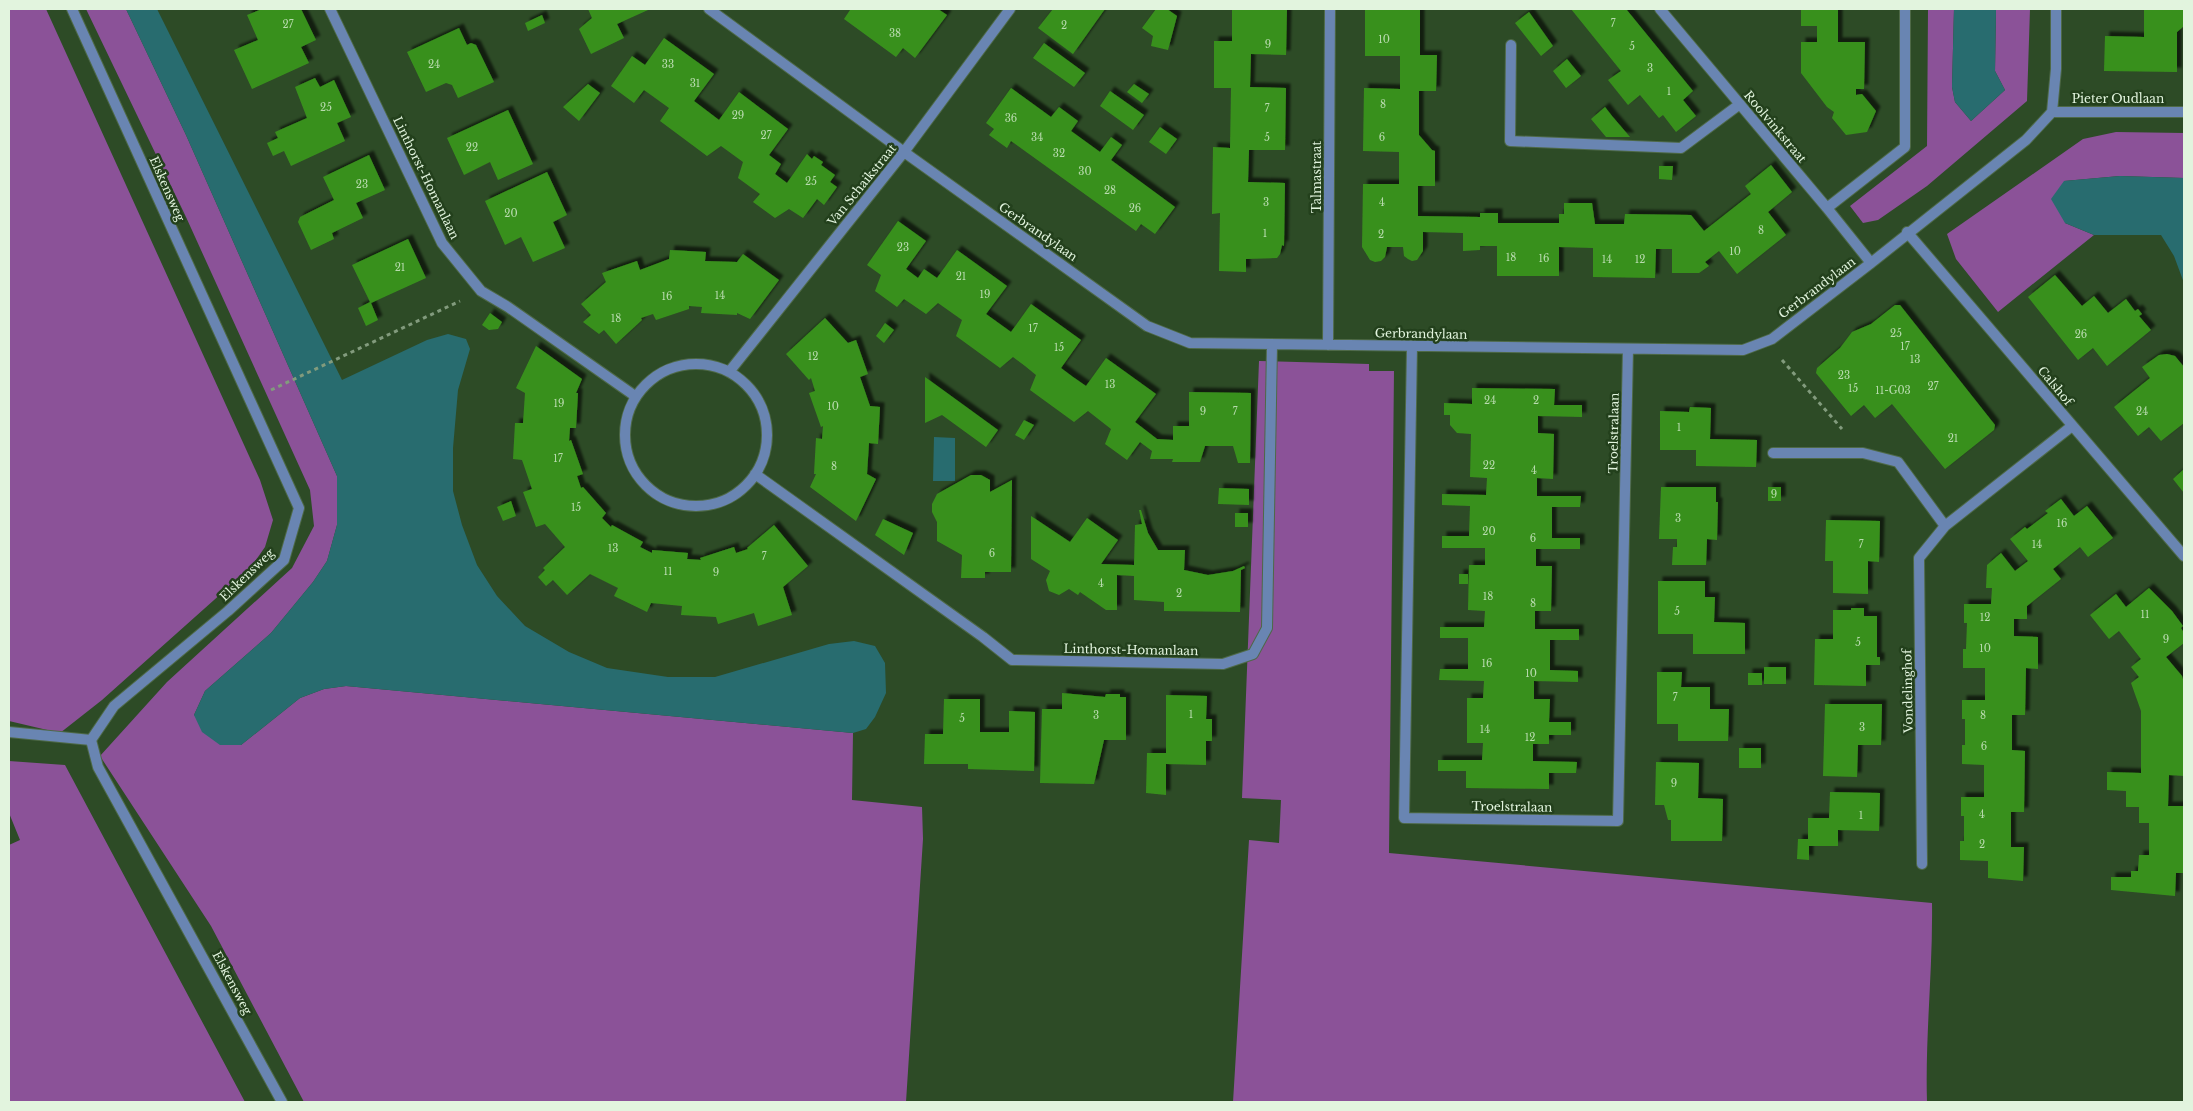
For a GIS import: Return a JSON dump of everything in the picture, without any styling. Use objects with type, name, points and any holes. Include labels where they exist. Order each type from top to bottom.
[{"type":"street","name":"Elskensweg","points":[[72,9],[299,508],[284,560],[228,611],[114,706],[91,740],[98,767],[282,1102]]},
{"type":"street","name":"Linthorst-Homanlaan","points":[[330,9],[442,243],[481,291],[508,307],[635,396]]},
{"type":"street","name":"Gerbrandylaan","points":[[709,9],[904,152],[1148,326],[1190,343],[1743,350],[1767,342],[1871,263],[1907,232],[2026,140],[2052,112]]},
{"type":"street","name":"Van Schaikstraat","points":[[729,372],[904,152],[1010,9]]},
{"type":"street","name":"Talmastraat","points":[[1328,345],[1330,9]]},
{"type":"street","name":"Roolvinkstraat","points":[[1660,9],[1871,263]]},
{"type":"street","points":[[1827,208],[1905,148],[1906,9]]},
{"type":"street","points":[[2052,112],[2056,69],[2056,9]]},
{"type":"street","points":[[1510,45],[1510,141],[1681,148],[1740,104]]},
{"type":"street","name":"Pieter Oudlaan","points":[[2052,112],[2184,112]]},
{"type":"street","name":"Calshof","points":[[1907,232],[2184,556]]},
{"type":"street","name":"Linthorst-Homanlaan","points":[[755,474],[983,637],[1012,660],[1223,664],[1253,654],[1267,628],[1272,345]]},
{"type":"street","name":"Troelstralaan","points":[[1412,346],[1404,818],[1618,821],[1628,348]]},
{"type":"street","points":[[684,364],[703,364],[729,372],[740,378],[752,391],[761,406],[766,423],[767,441],[763,458],[755,474],[740,490],[721,502],[707,505],[677,504],[657,495],[640,480],[629,461],[624,439],[626,417],[635,396],[648,382],[664,371],[684,364]]},
{"type":"street","name":"Vondelinghof","points":[[1922,864],[1918,558],[1945,526],[2072,426]]},
{"type":"street","points":[[1773,453],[1863,453],[1898,462],[1945,526]]},
{"type":"street","points":[[9,732],[91,740]]},
{"type":"path","points":[[278,386],[481,291]]},
{"type":"path","points":[[1767,342],[1863,453]]},
{"type":"shaded area","points":[[9,9],[46,9],[260,480],[273,520],[265,547],[251,567],[102,700],[60,733],[9,721]]},
{"type":"shaded area","points":[[86,9],[126,9],[186,135],[337,476],[337,525],[327,561],[313,582],[271,633],[205,691],[194,715],[241,745],[300,698],[324,689],[346,686],[853,733],[852,800],[922,807],[923,839],[906,1102],[304,1102],[211,926],[100,756],[167,682],[292,568],[314,526],[310,490],[186,217]]},
{"type":"shaded area","points":[[1928,9],[1954,9],[1952,87],[1955,102],[1971,121],[2005,90],[1995,71],[1996,9],[2030,9],[2027,101],[1927,186],[1878,220],[1863,223],[1850,206],[1927,146]]},
{"type":"shaded area","points":[[2116,132],[2184,133],[2184,178],[2120,176],[2064,181],[2065,223],[2094,235],[1998,312],[1956,259],[1947,234],[2083,139]]},
{"type":"shaded area","points":[[1259,361],[1369,364],[1369,371],[1394,371],[1389,853],[1932,903],[1927,1102],[1233,1102],[1249,840],[1279,843],[1281,800],[1242,798]]},
{"type":"shaded area","points":[[9,761],[65,765],[245,1102],[9,1102],[9,845],[20,840],[9,813]]},
{"type":"water","points":[[126,9],[157,9],[342,380],[427,340],[448,334],[466,339],[470,349],[458,390],[453,448],[453,491],[462,525],[477,565],[497,596],[525,626],[569,652],[607,668],[668,677],[715,677],[829,644],[854,641],[875,646],[885,663],[886,693],[875,717],[866,729],[853,733],[346,686],[324,689],[300,698],[241,745],[220,745],[202,732],[194,715],[205,691],[271,633],[313,582],[327,561],[337,525],[337,476],[186,135]]},
{"type":"water","points":[[1954,9],[1996,9],[1995,71],[2005,90],[1971,121],[1955,102],[1952,87]]},
{"type":"water","points":[[2120,176],[2184,178],[2184,283],[2174,256],[2161,235],[2094,235],[2065,223],[2051,199],[2064,181]]},
{"type":"water","points":[[934,437],[955,438],[955,481],[933,481]]},
{"type":"building","points":[[262,9],[301,9],[316,40],[301,47],[309,63],[252,89],[234,50],[258,40],[247,15]]},
{"type":"building","points":[[588,9],[648,10],[617,24],[624,38],[591,54],[579,29],[592,18]]},
{"type":"building","points":[[848,9],[938,9],[947,15],[915,58],[903,48],[896,57],[844,19],[850,10]]},
{"type":"building","points":[[1053,9],[1105,9],[1073,54],[1038,28]]},
{"type":"building","points":[[1156,9],[1167,9],[1177,16],[1168,50],[1151,46],[1153,36],[1142,28]]},
{"type":"building","points":[[1232,9],[1287,9],[1286,55],[1251,54],[1250,87],[1286,88],[1285,150],[1249,150],[1248,182],[1285,183],[1284,246],[1282,245],[1277,258],[1246,259],[1246,272],[1219,271],[1220,213],[1212,214],[1213,147],[1230,148],[1231,88],[1214,88],[1214,41],[1232,41]]},
{"type":"building","points":[[1365,9],[1420,9],[1420,55],[1437,55],[1436,91],[1419,91],[1419,135],[1435,151],[1435,186],[1418,186],[1418,216],[1480,217],[1480,213],[1498,213],[1498,223],[1559,223],[1559,214],[1564,214],[1564,203],[1592,203],[1595,224],[1624,224],[1625,214],[1691,215],[1704,231],[1751,194],[1745,186],[1771,165],[1792,192],[1768,212],[1786,235],[1737,274],[1719,251],[1705,262],[1709,266],[1699,273],[1672,273],[1672,249],[1656,249],[1655,278],[1593,277],[1593,248],[1559,247],[1559,276],[1497,276],[1497,246],[1480,246],[1480,250],[1463,251],[1463,233],[1423,232],[1423,251],[1417,260],[1412,261],[1404,256],[1403,247],[1387,247],[1385,257],[1381,261],[1375,262],[1370,260],[1362,247],[1363,184],[1399,184],[1399,152],[1363,151],[1364,88],[1400,89],[1400,56],[1365,56]]},
{"type":"building","points":[[1571,9],[1626,9],[1693,91],[1683,100],[1696,116],[1676,132],[1663,115],[1659,118],[1640,95],[1628,105],[1608,80],[1621,71]]},
{"type":"building","points":[[1801,9],[1838,9],[1838,42],[1865,42],[1864,89],[1856,89],[1856,95],[1862,94],[1876,111],[1867,132],[1846,135],[1832,118],[1834,112],[1827,107],[1801,73],[1801,42],[1817,42],[1817,26],[1801,26]]},
{"type":"building","points":[[2144,9],[2184,9],[2184,26],[2177,32],[2177,72],[2104,71],[2105,36],[2144,37]]},
{"type":"building","points":[[1529,12],[1553,46],[1541,56],[1515,23]]},
{"type":"building","points":[[542,15],[545,23],[528,31],[525,23]]},
{"type":"building","points":[[459,28],[467,45],[471,43],[476,45],[494,82],[458,98],[452,85],[446,83],[426,92],[407,52]]},
{"type":"building","points":[[664,38],[714,74],[694,101],[719,120],[739,92],[788,129],[769,155],[781,164],[775,174],[787,183],[807,154],[812,159],[814,156],[823,162],[821,165],[835,175],[830,182],[837,187],[824,205],[817,199],[803,218],[789,209],[775,218],[753,202],[760,194],[738,178],[743,162],[721,146],[707,156],[660,121],[669,108],[644,90],[634,103],[611,86],[632,56],[645,65]]},
{"type":"building","points":[[1044,43],[1085,73],[1074,87],[1033,58]]},
{"type":"building","points":[[1567,59],[1581,76],[1566,88],[1553,71]]},
{"type":"building","points":[[315,78],[320,87],[334,80],[351,117],[337,123],[345,141],[291,166],[284,151],[273,156],[267,143],[278,138],[275,132],[307,118],[295,87]]},
{"type":"building","points":[[588,84],[600,93],[579,121],[563,107]]},
{"type":"building","points":[[1134,84],[1149,94],[1142,103],[1127,92]]},
{"type":"building","points":[[1011,88],[1051,117],[1059,107],[1078,121],[1071,131],[1100,152],[1111,137],[1122,145],[1111,160],[1175,207],[1155,234],[1141,224],[1136,231],[1011,141],[1007,148],[989,135],[994,129],[986,123]]},
{"type":"building","points":[[1110,91],[1144,115],[1133,130],[1100,106]]},
{"type":"building","points":[[1605,107],[1630,137],[1606,137],[1591,119]]},
{"type":"building","points":[[508,110],[533,164],[498,180],[490,162],[464,175],[447,138]]},
{"type":"building","points":[[1160,127],[1177,139],[1166,154],[1149,142]]},
{"type":"building","points":[[369,155],[385,190],[356,203],[363,218],[332,233],[334,239],[311,250],[298,222],[300,217],[334,200],[323,177]]},
{"type":"building","points":[[1659,166],[1673,166],[1672,180],[1659,179]]},
{"type":"building","points":[[547,172],[567,215],[553,222],[565,248],[533,262],[521,237],[505,245],[485,201]]},
{"type":"building","points":[[898,221],[926,241],[906,269],[918,278],[924,269],[937,278],[957,250],[1007,286],[986,314],[1011,332],[1031,304],[1081,340],[1061,368],[1073,377],[1086,386],[1106,358],[1156,394],[1135,422],[1157,439],[1173,440],[1173,426],[1189,426],[1189,392],[1251,393],[1250,463],[1238,463],[1233,446],[1205,446],[1200,462],[1172,462],[1173,459],[1150,459],[1152,451],[1140,442],[1127,460],[1105,444],[1111,429],[1088,411],[1074,422],[1030,390],[1036,375],[1013,357],[1000,368],[956,336],[962,320],[938,303],[926,314],[904,299],[897,307],[875,291],[881,275],[867,265]]},
{"type":"building","points":[[408,239],[426,278],[371,303],[378,320],[366,326],[358,308],[370,302],[352,265]]},
{"type":"building","points":[[670,250],[706,252],[705,261],[737,262],[743,254],[779,280],[750,319],[737,313],[737,315],[701,313],[702,307],[689,306],[689,309],[656,320],[653,314],[641,318],[642,320],[616,344],[604,330],[599,334],[583,322],[591,315],[581,304],[606,282],[602,273],[637,261],[640,270],[669,259]]},
{"type":"building","points":[[2055,275],[2082,306],[2094,296],[2108,313],[2126,299],[2135,311],[2138,309],[2142,314],[2139,316],[2151,330],[2107,366],[2093,348],[2078,360],[2028,297]]},
{"type":"building","points":[[1895,305],[1900,305],[1995,425],[1994,430],[1945,469],[1892,404],[1875,418],[1864,405],[1851,416],[1816,373],[1817,368],[1840,348],[1852,332],[1871,324]]},
{"type":"building","points":[[490,313],[502,322],[498,329],[489,330],[482,325]]},
{"type":"building","points":[[825,318],[848,343],[856,340],[868,374],[860,377],[870,406],[880,407],[878,444],[869,443],[867,474],[876,479],[856,521],[810,487],[816,474],[814,474],[816,438],[822,439],[823,426],[821,427],[809,393],[815,391],[811,378],[809,380],[786,354]]},
{"type":"building","points":[[885,323],[894,330],[884,343],[876,336]]},
{"type":"building","points":[[536,346],[582,379],[576,393],[578,393],[576,428],[570,428],[569,441],[571,440],[583,474],[577,476],[581,488],[583,487],[606,513],[602,518],[611,527],[612,525],[643,542],[640,547],[652,553],[652,550],[688,553],[687,559],[701,560],[700,558],[734,547],[736,553],[748,549],[774,525],[808,566],[783,587],[792,615],[758,626],[754,613],[718,624],[716,617],[681,615],[682,606],[651,603],[647,612],[614,596],[618,588],[590,574],[567,595],[553,580],[546,586],[538,577],[545,570],[543,568],[565,547],[545,524],[536,527],[523,492],[532,489],[522,460],[513,459],[515,423],[523,423],[525,393],[516,388]]},
{"type":"building","points":[[2159,355],[2175,356],[2184,367],[2184,423],[2161,441],[2149,427],[2138,436],[2114,407],[2150,378],[2142,367]]},
{"type":"building","points":[[925,377],[998,430],[986,447],[942,415],[925,423]]},
{"type":"building","points":[[1472,388],[1555,389],[1554,405],[1582,405],[1582,417],[1538,416],[1538,433],[1554,434],[1553,479],[1537,478],[1537,496],[1581,496],[1580,507],[1552,507],[1552,538],[1580,538],[1580,549],[1536,549],[1536,566],[1552,566],[1551,611],[1535,611],[1535,629],[1579,629],[1579,640],[1550,640],[1550,670],[1578,671],[1578,682],[1534,681],[1534,699],[1550,699],[1549,722],[1571,722],[1571,735],[1549,735],[1549,744],[1533,744],[1533,761],[1577,762],[1576,773],[1549,773],[1549,789],[1466,788],[1466,771],[1438,771],[1438,760],[1482,760],[1483,743],[1467,743],[1467,698],[1483,698],[1484,681],[1439,680],[1440,669],[1468,669],[1468,638],[1440,638],[1440,627],[1484,627],[1485,611],[1468,610],[1469,565],[1485,565],[1485,548],[1442,548],[1442,536],[1469,536],[1470,506],[1442,505],[1442,494],[1486,495],[1487,478],[1470,477],[1471,434],[1457,433],[1450,425],[1450,415],[1444,415],[1444,403],[1472,404]]},
{"type":"building","points":[[1690,407],[1711,408],[1710,439],[1757,440],[1756,467],[1696,466],[1696,450],[1660,450],[1660,411],[1689,412]]},
{"type":"building","points":[[1024,420],[1034,425],[1024,440],[1015,435]]},
{"type":"building","points":[[2184,469],[2184,493],[2173,479]]},
{"type":"building","points":[[971,475],[981,475],[990,480],[990,492],[1012,480],[1011,572],[985,572],[985,578],[961,578],[962,555],[937,541],[937,522],[932,512],[932,504],[937,494]]},
{"type":"building","points":[[1661,487],[1716,487],[1716,502],[1718,502],[1717,540],[1707,539],[1706,565],[1672,565],[1673,547],[1677,547],[1677,539],[1659,539]]},
{"type":"building","points":[[1768,487],[1781,487],[1781,501],[1768,501]]},
{"type":"building","points":[[1219,488],[1249,489],[1249,505],[1218,504]]},
{"type":"building","points":[[2061,499],[2074,516],[2087,506],[2113,538],[2088,557],[2080,547],[2053,569],[2061,579],[2027,606],[2027,619],[2014,619],[2014,636],[2038,637],[2038,669],[2026,668],[2025,715],[2012,715],[2012,750],[2025,751],[2024,812],[2011,812],[2011,847],[2024,847],[2023,881],[1988,878],[1988,861],[1960,860],[1960,841],[1964,841],[1964,816],[1961,816],[1961,797],[1984,797],[1984,765],[1962,764],[1962,745],[1965,745],[1965,719],[1962,719],[1962,700],[1985,700],[1985,668],[1963,668],[1963,649],[1966,649],[1967,623],[1964,623],[1964,604],[1991,604],[1992,588],[1986,588],[1987,565],[2001,553],[2015,571],[2028,561],[2010,539],[2048,513],[2045,511]]},
{"type":"building","points":[[511,501],[516,516],[503,521],[497,507]]},
{"type":"building","points":[[1139,510],[1141,510],[1148,533],[1158,550],[1185,550],[1184,570],[1208,575],[1233,571],[1244,566],[1245,568],[1241,570],[1240,612],[1164,611],[1164,602],[1134,600],[1134,576],[1117,575],[1117,610],[1106,610],[1080,592],[1078,595],[1069,589],[1059,595],[1049,591],[1046,580],[1050,571],[1031,559],[1031,516],[1070,542],[1087,518],[1118,540],[1101,564],[1134,565],[1135,525],[1142,524]]},
{"type":"building","points":[[1235,513],[1248,513],[1248,527],[1235,527]]},
{"type":"building","points":[[883,519],[913,533],[904,555],[875,535]]},
{"type":"building","points":[[1826,520],[1880,521],[1879,562],[1868,561],[1868,594],[1833,593],[1833,561],[1825,561]]},
{"type":"building","points":[[1459,574],[1468,574],[1468,584],[1459,584]]},
{"type":"building","points":[[1658,581],[1705,581],[1705,597],[1715,597],[1714,622],[1745,623],[1745,654],[1693,654],[1693,634],[1658,634]]},
{"type":"building","points":[[2149,588],[2172,611],[2183,626],[2181,628],[2184,633],[2184,643],[2166,657],[2182,676],[2184,683],[2184,776],[2169,775],[2168,806],[2184,806],[2184,873],[2176,873],[2175,896],[2111,890],[2111,877],[2131,877],[2131,871],[2138,871],[2139,855],[2149,855],[2149,823],[2139,823],[2139,807],[2126,807],[2126,791],[2107,790],[2107,772],[2141,773],[2141,711],[2131,683],[2139,677],[2131,667],[2141,659],[2119,631],[2109,639],[2090,615],[2116,594],[2126,607]]},
{"type":"building","points":[[1851,608],[1864,608],[1864,616],[1877,616],[1877,657],[1880,657],[1880,665],[1866,665],[1866,686],[1814,685],[1815,639],[1833,639],[1833,610],[1851,610]]},
{"type":"building","points":[[1764,667],[1786,667],[1786,684],[1764,684]]},
{"type":"building","points":[[1657,672],[1682,672],[1681,687],[1710,687],[1710,709],[1729,709],[1728,741],[1678,741],[1678,724],[1657,724]]},
{"type":"building","points":[[1748,673],[1762,673],[1762,685],[1748,685]]},
{"type":"building","points":[[1062,693],[1105,697],[1106,694],[1120,694],[1120,697],[1126,697],[1126,740],[1104,740],[1094,784],[1040,783],[1042,709],[1062,709]]},
{"type":"building","points":[[1166,695],[1207,696],[1206,719],[1212,719],[1212,741],[1206,741],[1206,765],[1166,764],[1166,795],[1146,793],[1147,753],[1166,753]]},
{"type":"building","points":[[944,699],[980,699],[980,732],[1009,732],[1009,711],[1035,712],[1034,771],[968,769],[968,764],[924,764],[925,734],[943,734]]},
{"type":"building","points":[[1825,704],[1882,704],[1881,745],[1858,745],[1857,777],[1823,776]]},
{"type":"building","points":[[1739,748],[1761,748],[1761,768],[1739,768]]},
{"type":"building","points":[[1656,762],[1699,763],[1698,798],[1723,799],[1722,841],[1671,841],[1671,820],[1668,820],[1664,805],[1655,805]]},
{"type":"building","points":[[1830,792],[1880,793],[1879,831],[1838,830],[1838,846],[1809,846],[1809,860],[1797,859],[1798,839],[1808,839],[1808,818],[1829,818]]}]
